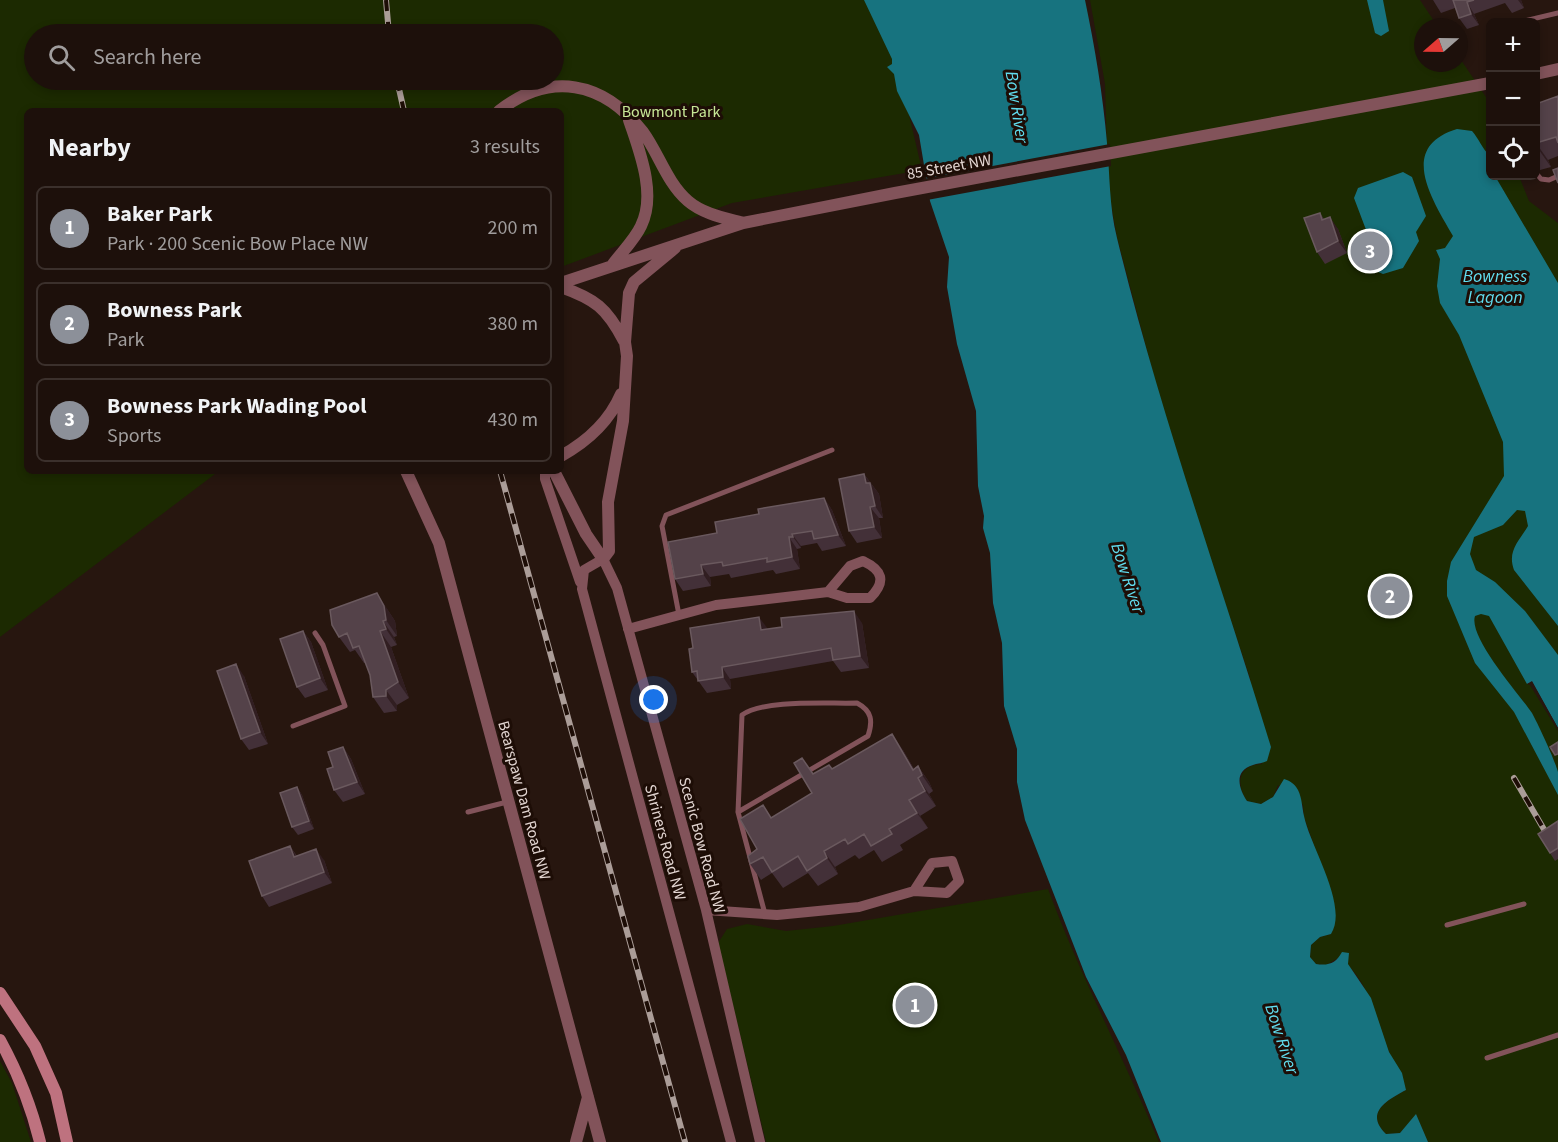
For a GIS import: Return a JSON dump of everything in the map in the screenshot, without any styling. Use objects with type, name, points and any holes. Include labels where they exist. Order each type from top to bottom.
[{"type":"main road","points":[[0,993],[34,1046],[56,1093],[67,1142]]},
{"type":"main road","points":[[0,1040],[17,1071],[33,1110],[40,1142]]},
{"type":"street","points":[[1540,73],[1558,69]]},
{"type":"street","name":"85 Street NW","points":[[564,284],[613,264],[743,223],[1486,83]]},
{"type":"street","points":[[564,87],[586,89],[605,97],[643,132],[677,190],[689,202],[711,214],[743,223]]},
{"type":"street","points":[[504,108],[529,92],[539,90]]},
{"type":"street","points":[[613,264],[642,226],[647,202],[642,164],[627,116]]},
{"type":"street","points":[[582,589],[584,570],[603,559],[609,551],[608,502],[623,421],[626,311],[634,282],[680,243]]},
{"type":"street","points":[[564,286],[591,298],[600,306],[615,323],[625,342]]},
{"type":"street","points":[[564,454],[580,445],[598,429],[614,410],[624,386]]},
{"type":"street","name":"Bearspaw Dam Road NW","points":[[407,474],[439,543],[600,1142]]},
{"type":"street","name":"Shriners Road NW","points":[[545,474],[582,589],[731,1142]]},
{"type":"street","points":[[556,474],[586,534],[603,559]]},
{"type":"street","name":"Scenic Bow Road NW","points":[[603,559],[617,588],[706,910],[760,1142]]},
{"type":"street","points":[[628,628],[716,605],[828,592],[847,598],[870,598],[879,589],[881,578],[875,567],[862,561],[850,566],[828,592]]},
{"type":"street","points":[[706,910],[765,914],[859,908],[914,891]]},
{"type":"street","points":[[576,1142],[588,1096]]},
{"type":"lane","points":[[1539,18],[1558,14]]},
{"type":"lane","points":[[1540,178],[1549,180],[1558,176]]},
{"type":"lane","points":[[679,615],[662,525],[666,515],[832,450]]},
{"type":"lane","points":[[292,726],[345,706],[323,645],[315,633]]},
{"type":"lane","points":[[738,812],[868,736],[872,722],[866,708],[857,703],[766,706],[750,709],[742,715],[738,812],[765,914]]},
{"type":"lane","points":[[468,812],[508,801]]},
{"type":"lane","points":[[1447,925],[1524,904]]},
{"type":"lane","points":[[1487,1058],[1558,1035]]},
{"type":"green space","name":"Bowmont Park","points":[[0,0],[882,0],[922,170],[732,203],[564,266],[564,108],[24,108],[24,474],[215,474],[0,637]]},
{"type":"green space","points":[[1090,0],[1420,0],[1432,18],[1414,18],[1414,72],[1468,70],[1486,97],[1486,180],[1521,180],[1529,201],[1558,223],[1558,1142],[1428,1142],[1416,1115],[1400,1133],[1386,1134],[1377,1120],[1381,1108],[1406,1090],[1370,1000],[1357,976],[1338,958],[1326,965],[1316,964],[1310,957],[1311,945],[1320,937],[1331,934],[1331,894],[1304,817],[1303,805],[1278,785],[1273,797],[1261,804],[1247,801],[1241,789],[1243,772],[1254,765],[1262,764],[1250,678],[1168,430],[1117,237],[1108,187],[1105,84]]},
{"type":"green space","points":[[1048,889],[1074,953],[1159,1142],[766,1142],[718,943],[727,929],[747,924],[786,931],[833,926]]},
{"type":"green space","points":[[0,1061],[12,1083],[31,1142],[0,1142]]},
{"type":"water","name":"Bow River","points":[[864,0],[1085,0],[1101,89],[1114,226],[1170,430],[1271,747],[1267,761],[1242,771],[1240,786],[1247,801],[1261,804],[1273,797],[1284,779],[1298,790],[1308,829],[1332,892],[1335,908],[1335,922],[1331,934],[1320,937],[1311,945],[1310,957],[1316,964],[1325,965],[1335,961],[1342,952],[1349,953],[1348,964],[1371,998],[1389,1052],[1402,1073],[1406,1090],[1381,1108],[1377,1120],[1386,1134],[1400,1133],[1416,1114],[1428,1142],[1161,1142],[1126,1055],[1086,977],[1025,820],[1017,782],[1017,749],[1004,706],[1002,643],[993,603],[990,553],[983,528],[984,516],[978,486],[976,411],[957,344],[947,287],[949,257],[930,201],[919,135],[897,91],[894,74],[887,67],[892,64],[892,59]]},
{"type":"water","points":[[1367,0],[1383,0],[1389,31],[1381,36],[1375,33]]},
{"type":"water","name":"Bowness Lagoon","points":[[1457,129],[1472,131],[1486,151],[1486,180],[1497,180],[1558,283],[1558,626],[1514,570],[1513,552],[1528,526],[1525,511],[1517,510],[1503,525],[1474,537],[1470,554],[1476,570],[1495,582],[1525,611],[1558,655],[1558,728],[1532,682],[1527,684],[1489,616],[1481,614],[1475,616],[1479,637],[1506,679],[1532,713],[1542,734],[1558,772],[1558,795],[1514,712],[1475,663],[1447,596],[1451,562],[1504,476],[1503,442],[1459,335],[1440,303],[1437,286],[1440,259],[1436,250],[1445,248],[1453,236],[1429,190],[1424,161],[1428,148],[1439,137]]},
{"type":"water","points":[[1403,172],[1412,177],[1426,216],[1416,232],[1419,241],[1403,268],[1383,274],[1362,265],[1371,243],[1354,198],[1358,188]]},
{"type":"pier","points":[[1110,144],[1111,166],[927,200],[923,179]]},
{"type":"pier","points":[[1532,681],[1558,731],[1530,685],[1527,684]]},
{"type":"building","points":[[1453,0],[1474,0],[1467,2],[1471,14],[1459,18]]},
{"type":"building","points":[[1558,96],[1558,143],[1556,137],[1540,142],[1540,103]]},
{"type":"building","points":[[1558,168],[1558,183],[1553,170]]},
{"type":"building","points":[[1320,213],[1322,220],[1330,217],[1338,241],[1317,252],[1304,218]]},
{"type":"building","points":[[864,474],[866,483],[870,483],[875,506],[870,507],[874,527],[849,531],[839,479]]},
{"type":"building","points":[[824,498],[838,535],[814,539],[812,531],[792,534],[793,537],[789,537],[792,557],[767,562],[767,558],[723,566],[722,562],[701,565],[703,574],[675,579],[668,542],[717,533],[715,522],[759,514],[758,509]]},
{"type":"building","points":[[377,593],[384,606],[386,620],[383,621],[386,629],[380,631],[398,682],[386,690],[386,696],[373,697],[370,675],[359,646],[353,648],[347,633],[339,637],[332,625],[330,610]]},
{"type":"building","points":[[854,611],[860,656],[833,660],[831,648],[722,667],[723,677],[698,681],[697,671],[692,672],[689,649],[693,648],[690,628],[759,617],[761,630],[782,627],[781,618]]},
{"type":"building","points":[[303,631],[320,678],[297,687],[280,639]]},
{"type":"building","points":[[236,664],[260,732],[241,739],[217,671]]},
{"type":"building","points":[[892,734],[913,770],[918,766],[922,775],[918,778],[925,791],[909,800],[917,813],[889,829],[892,834],[871,846],[864,834],[848,844],[845,839],[824,851],[827,858],[807,871],[798,856],[772,872],[763,857],[750,864],[748,856],[757,849],[740,819],[763,805],[771,818],[812,793],[794,763],[802,758],[813,774],[829,765],[832,769]]},
{"type":"building","points":[[1558,742],[1558,754],[1555,755],[1550,747]]},
{"type":"building","points":[[343,747],[357,782],[334,790],[327,769],[333,767],[328,752]]},
{"type":"building","points":[[297,787],[309,821],[292,827],[280,793]]},
{"type":"building","points":[[1558,821],[1558,848],[1550,853],[1538,834]]},
{"type":"building","points":[[290,846],[294,857],[316,849],[324,872],[262,896],[249,861]]},
{"type":"railway","points":[[386,0],[388,24]]},
{"type":"railway","points":[[399,90],[403,108]]},
{"type":"railway","points":[[501,474],[685,1142]]},
{"type":"railway","points":[[1514,778],[1549,838]]},
{"type":"place","name":"Bowness Park Wading Pool","points":[[1370,251]]},
{"type":"place","name":"Bowness Park","points":[[1390,596]]},
{"type":"place","name":"Baker Park","points":[[915,1005]]}]
